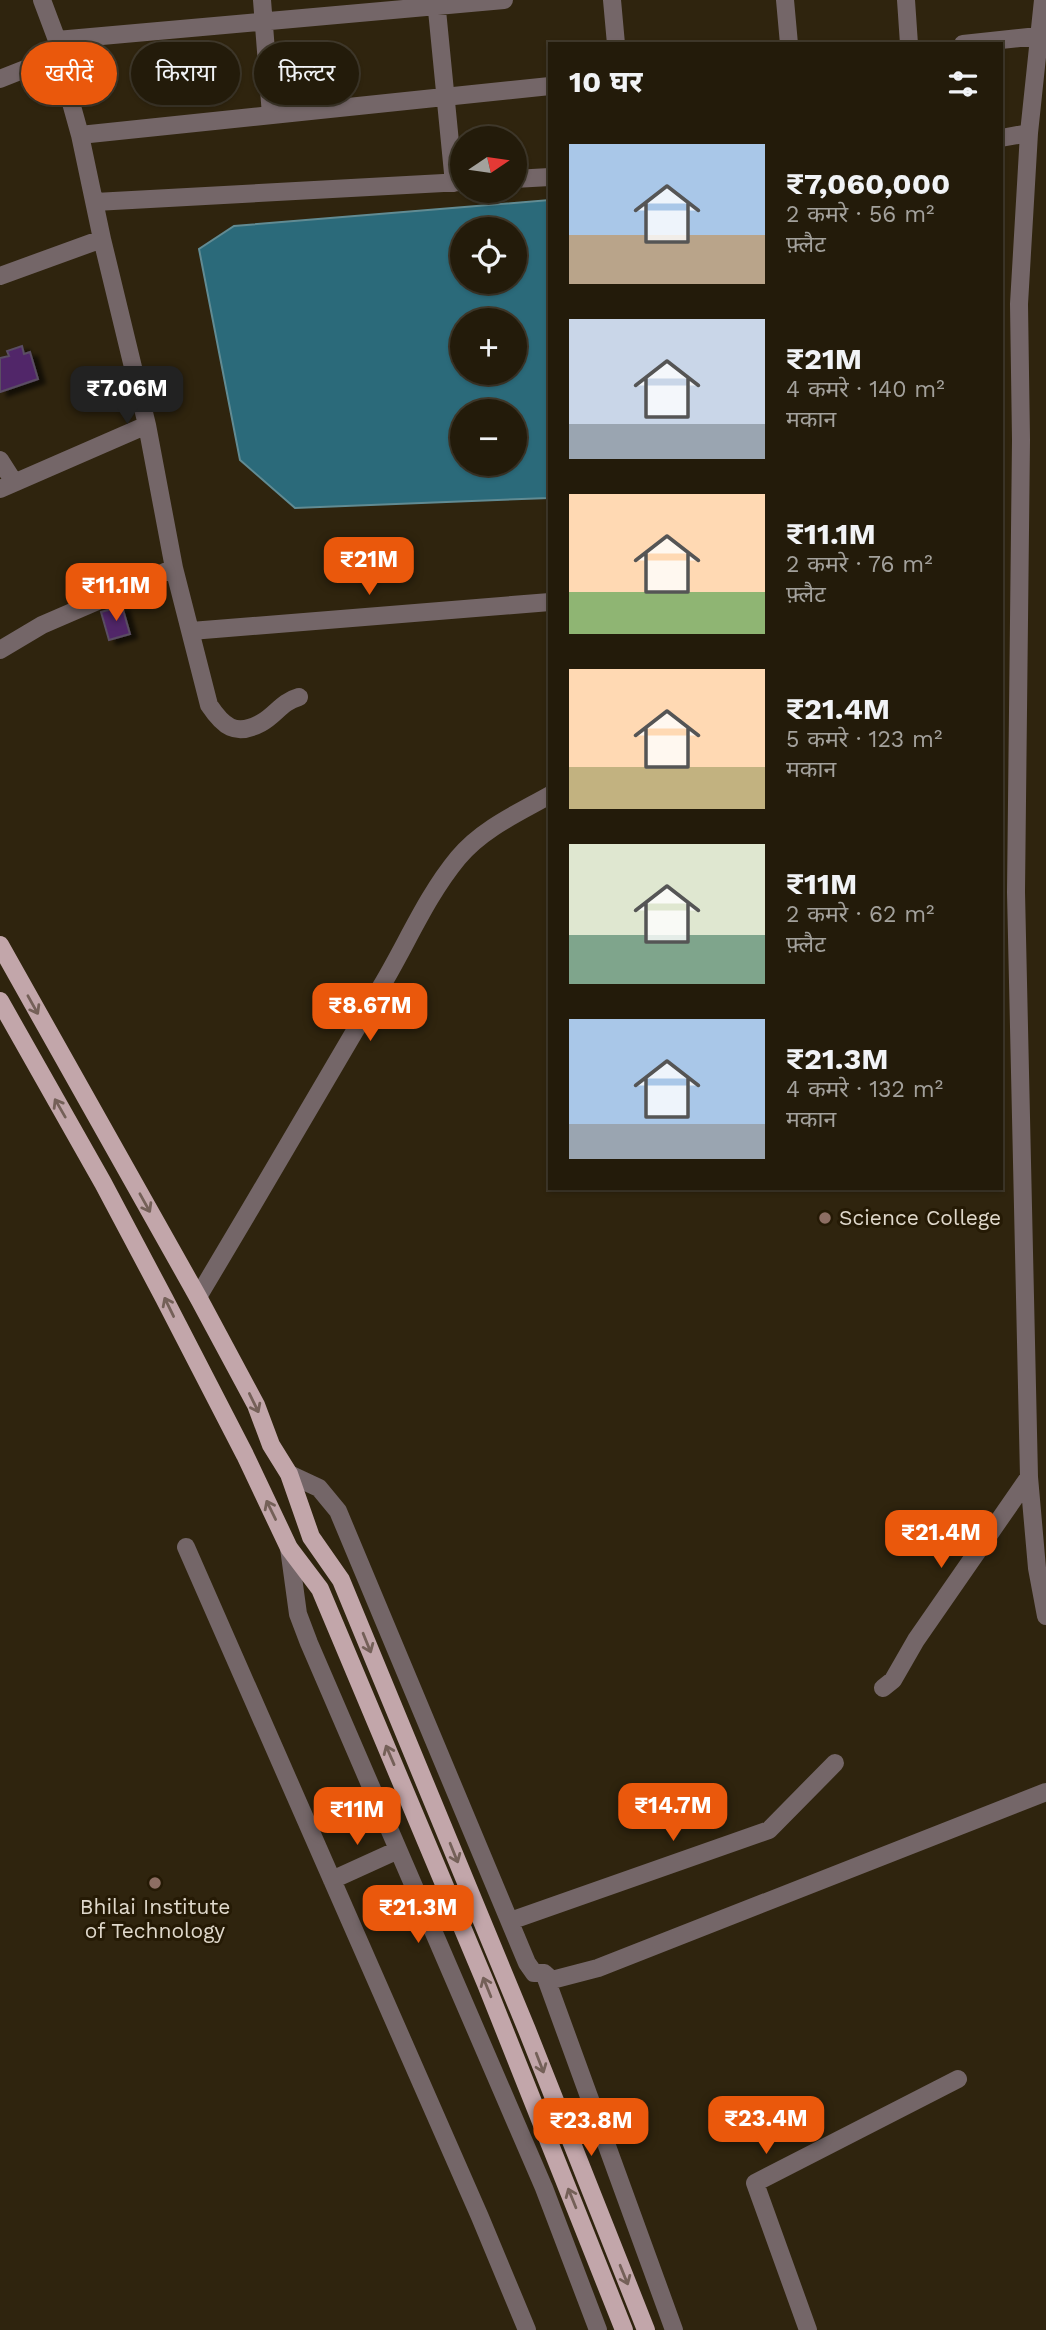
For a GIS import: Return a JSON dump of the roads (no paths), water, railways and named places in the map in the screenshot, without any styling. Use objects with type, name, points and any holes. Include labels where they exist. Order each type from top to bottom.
[{"type":"main road","points":[[0,945],[256,1405],[271,1445],[289,1474],[311,1537],[341,1580],[527,2030],[646,2330]]},
{"type":"main road","points":[[0,1001],[103,1183],[164,1298],[245,1455],[289,1548],[320,1589],[486,1984],[624,2330]]},
{"type":"street","points":[[42,0],[56,42]]},
{"type":"street","points":[[262,0],[271,116]]},
{"type":"street","points":[[104,42],[263,21],[437,3],[504,0]]},
{"type":"street","points":[[612,0],[616,42]]},
{"type":"street","points":[[785,0],[789,42]]},
{"type":"street","points":[[906,0],[909,42]]},
{"type":"street","points":[[1043,0],[1029,133],[1019,304],[1021,454],[1016,892],[1029,1477],[1037,1568],[1046,1616]]},
{"type":"street","points":[[437,3],[450,126]]},
{"type":"street","points":[[982,42],[1038,36]]},
{"type":"street","points":[[0,79],[21,68]]},
{"type":"street","points":[[80,135],[548,86]]},
{"type":"street","points":[[72,105],[146,425],[174,568],[209,705],[220,722],[227,727],[242,728],[261,723],[287,700],[299,697]]},
{"type":"street","points":[[1003,138],[1029,133]]},
{"type":"street","points":[[527,178],[548,177]]},
{"type":"street","points":[[95,202],[450,182]]},
{"type":"street","points":[[0,276],[102,239]]},
{"type":"street","points":[[0,460],[7,485],[146,425]]},
{"type":"street","points":[[0,650],[43,625],[174,568]]},
{"type":"street","points":[[191,631],[548,602]]},
{"type":"street","points":[[198,1297],[391,971],[427,901],[460,856],[493,827],[548,796]]},
{"type":"street","points":[[289,1474],[319,1488],[338,1511],[527,1963],[534,1973],[544,1973],[552,1980],[598,1968],[1046,1792]]},
{"type":"street","points":[[883,1688],[893,1680],[916,1640],[1029,1477]]},
{"type":"street","points":[[186,1547],[527,2330]]},
{"type":"street","points":[[289,1548],[298,1614],[544,2188],[598,2330]]},
{"type":"street","points":[[510,1921],[769,1830],[835,1763]]},
{"type":"street","points":[[332,1880],[398,1850]]},
{"type":"street","points":[[544,1973],[674,2330]]},
{"type":"street","points":[[808,2330],[755,2183],[958,2078]]},
{"type":"water","points":[[548,200],[548,498],[295,508],[240,460],[199,249],[234,226]]},
{"type":"place","name":"Science College","points":[[825,1218]]},
{"type":"place","name":"Bhilai Institute of Technology","points":[[155,1883]]}]
